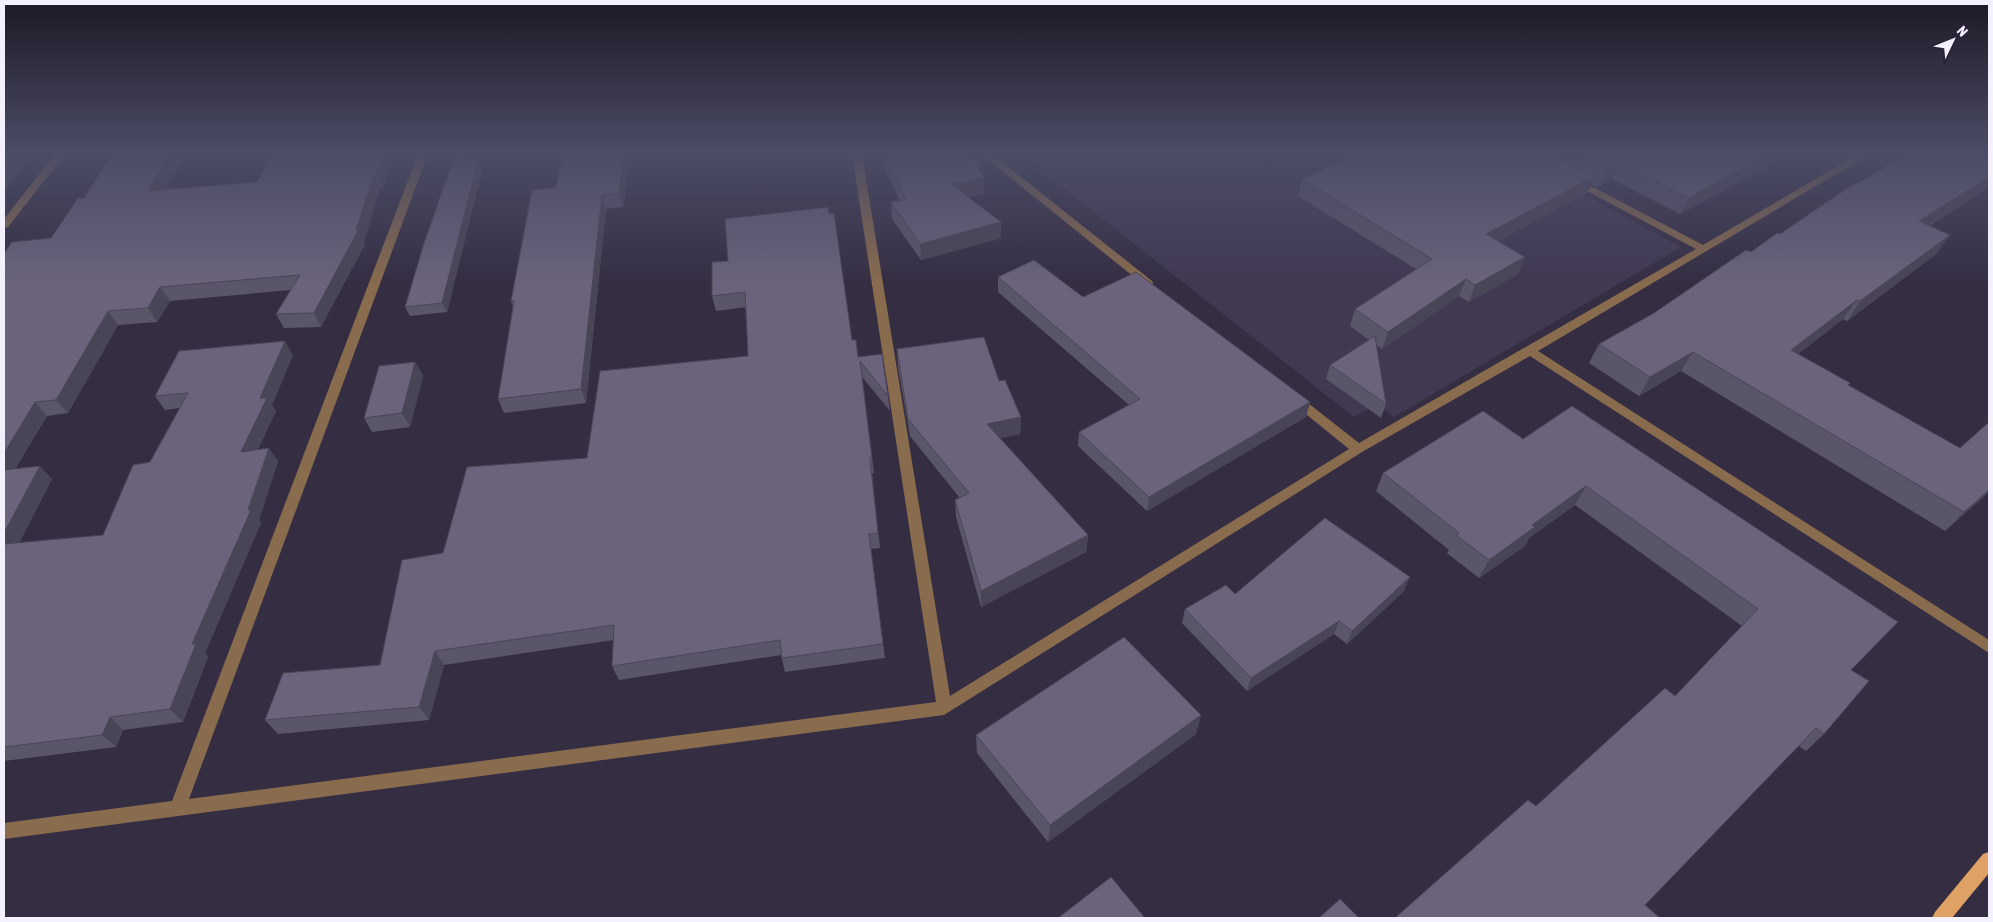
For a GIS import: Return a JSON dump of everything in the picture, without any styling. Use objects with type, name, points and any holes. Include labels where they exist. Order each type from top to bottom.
[{"type":"main road","points":[[1941,918],[1989,860]]},
{"type":"street","points":[[4,225],[26,197]]},
{"type":"street","points":[[177,809],[407,197]]},
{"type":"street","points":[[864,197],[944,708]]},
{"type":"street","points":[[1041,197],[1157,289]]},
{"type":"street","points":[[1604,197],[1703,249]]},
{"type":"street","points":[[4,831],[944,708],[1358,449],[1530,351],[1792,197]]},
{"type":"street","points":[[1530,351],[1989,647]]},
{"type":"street","points":[[1288,394],[1358,449]]},
{"type":"shaded area","points":[[1075,197],[1588,197],[1681,247],[1394,417],[1377,404],[1354,417]]},
{"type":"building","points":[[367,197],[356,230],[358,231],[314,313],[276,314],[300,275],[160,287],[148,308],[108,311],[56,400],[35,402],[4,453],[4,254],[12,242],[51,238],[78,198]]},
{"type":"building","points":[[440,197],[469,197],[442,303],[405,307]]},
{"type":"building","points":[[531,197],[602,197],[581,389],[498,399],[514,301],[511,301]]},
{"type":"building","points":[[905,197],[968,197],[1001,222],[920,244],[891,202],[906,200]]},
{"type":"building","points":[[1331,197],[1555,197],[1486,234],[1525,257],[1475,285],[1466,279],[1388,332],[1355,309],[1432,259]]},
{"type":"building","points":[[1834,197],[1957,197],[1919,221],[1950,235],[1860,301],[1857,300],[1791,350],[1850,383],[1848,385],[1960,448],[1989,422],[1989,490],[1964,512],[1693,352],[1650,377],[1599,344],[1654,313],[1746,250],[1751,252],[1777,233],[1780,234]]},
{"type":"building","points":[[828,207],[829,214],[834,213],[852,340],[856,340],[858,357],[882,354],[888,396],[860,361],[872,458],[870,458],[878,533],[869,534],[883,644],[782,658],[780,640],[612,666],[614,625],[435,651],[419,707],[265,720],[283,673],[380,665],[402,560],[443,553],[467,467],[587,458],[600,371],[748,356],[745,292],[712,296],[712,262],[728,261],[725,219]]},
{"type":"building","points":[[1034,260],[1083,297],[1136,272],[1310,402],[1149,497],[1079,432],[1140,399],[998,277]]},
{"type":"building","points":[[1375,336],[1386,404],[1330,365]]},
{"type":"building","points":[[984,337],[999,381],[1005,380],[1021,417],[987,424],[1088,535],[981,591],[955,500],[969,493],[908,419],[897,349]]},
{"type":"building","points":[[285,341],[260,398],[267,398],[241,452],[269,448],[248,510],[251,510],[192,644],[196,644],[170,709],[110,717],[102,735],[4,747],[4,544],[103,535],[133,465],[150,462],[188,393],[155,396],[179,351]]},
{"type":"building","points":[[415,362],[402,413],[364,418],[379,366]]},
{"type":"building","points":[[1572,406],[1898,622],[1851,670],[1869,681],[1824,734],[1816,728],[1645,905],[1660,918],[1395,918],[1528,800],[1536,806],[1665,688],[1675,696],[1758,609],[1586,486],[1532,525],[1535,527],[1489,560],[1456,535],[1459,533],[1383,473],[1483,411],[1523,439]]},
{"type":"building","points":[[40,466],[4,533],[4,470]]},
{"type":"building","points":[[1325,518],[1410,577],[1352,631],[1339,621],[1251,678],[1185,609],[1226,585],[1235,594]]},
{"type":"building","points":[[1124,637],[1201,715],[1050,825],[976,735]]},
{"type":"building","points":[[1111,877],[1145,918],[1058,918]]},
{"type":"building","points":[[1340,899],[1359,918],[1319,918]]}]
